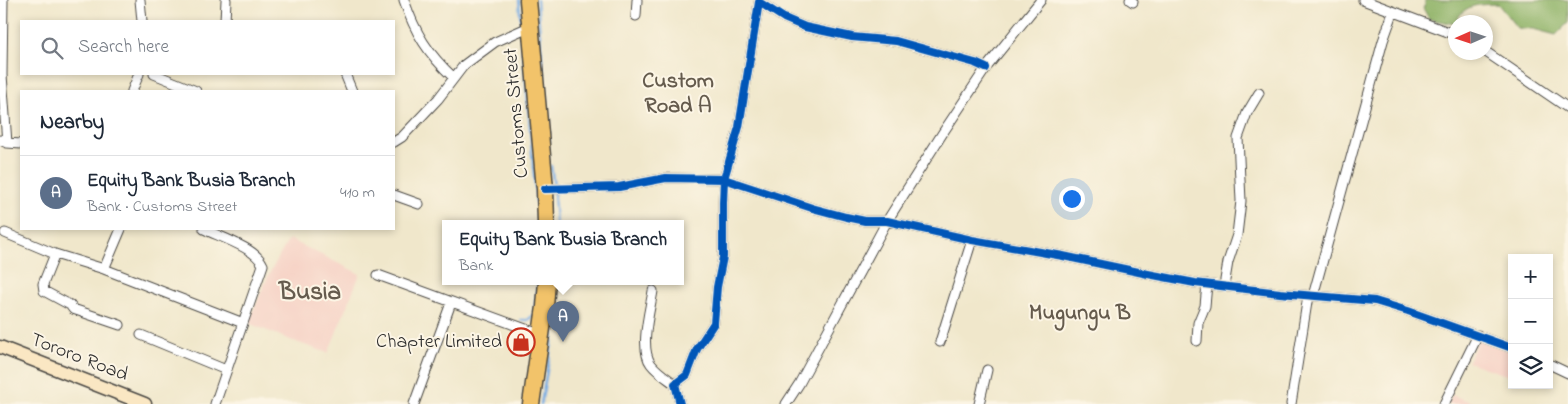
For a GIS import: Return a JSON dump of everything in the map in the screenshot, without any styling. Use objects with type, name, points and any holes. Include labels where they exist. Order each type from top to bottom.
[{"type":"highway","name":"Customs Street","points":[[528,0],[545,190],[546,220]]},
{"type":"highway","points":[[531,404],[542,335],[547,285]]},
{"type":"main road","name":"Tororo Road","points":[[0,347],[145,404]]},
{"type":"street","points":[[3,0],[2,75],[4,141],[20,144]]},
{"type":"street","points":[[140,0],[142,20]]},
{"type":"street","points":[[225,20],[226,0]]},
{"type":"street","points":[[404,0],[417,34],[430,52],[454,78]]},
{"type":"street","points":[[636,16],[637,0]]},
{"type":"street","points":[[786,404],[799,384],[887,221],[986,68],[1041,0]]},
{"type":"street","points":[[1363,0],[1393,13],[1448,32]]},
{"type":"street","points":[[675,384],[687,375],[697,349],[714,323],[717,287],[723,257],[724,179],[739,127],[757,1],[784,18],[805,27],[852,37],[896,41],[975,63],[986,68]]},
{"type":"street","points":[[1291,404],[1311,296],[1383,42],[1393,13]]},
{"type":"street","points":[[395,141],[402,137],[431,106],[464,65],[495,42],[531,26]]},
{"type":"street","points":[[1493,57],[1568,108]]},
{"type":"street","points":[[132,90],[139,75]]},
{"type":"street","points":[[156,75],[194,90]]},
{"type":"street","points":[[345,75],[352,90]]},
{"type":"street","points":[[1224,286],[1228,262],[1237,235],[1241,201],[1238,138],[1247,113],[1259,93]]},
{"type":"street","points":[[545,190],[620,188],[666,178],[724,179],[828,213],[865,221],[887,221],[972,240],[1063,256],[1148,274],[1207,284],[1311,296],[1376,301],[1508,346]]},
{"type":"street","points":[[395,195],[419,204]]},
{"type":"street","points":[[104,269],[121,230]]},
{"type":"street","points":[[206,230],[250,251],[258,256],[263,265],[215,404]]},
{"type":"street","points":[[5,233],[55,254],[104,269],[243,323]]},
{"type":"street","points":[[940,342],[972,240]]},
{"type":"street","points":[[55,254],[44,284],[44,291],[70,305],[73,309],[120,325]]},
{"type":"street","points":[[378,275],[542,335]]},
{"type":"street","points":[[1197,341],[1198,323],[1205,306],[1207,284]]},
{"type":"street","points":[[653,291],[647,327],[646,353],[651,363],[675,384],[680,404]]},
{"type":"street","points":[[414,404],[451,303]]},
{"type":"street","points":[[141,335],[226,370]]},
{"type":"street","points":[[1444,404],[1478,335]]},
{"type":"street","points":[[1553,366],[1568,372]]},
{"type":"street","points":[[979,404],[987,370]]},
{"type":"shaded area","points":[[289,239],[360,274],[328,353],[248,323],[269,274]]},
{"type":"shaded area","points":[[1478,340],[1508,351],[1508,376],[1468,362]]},
{"type":"shaded area","points":[[1452,395],[1477,404],[1448,404]]},
{"type":"green space","points":[[1425,0],[1568,0],[1568,23],[1556,35],[1533,29],[1517,28],[1498,4],[1472,6],[1461,15],[1448,15],[1448,23],[1429,19],[1423,8]]},
{"type":"waterway","points":[[519,0],[521,27]]},
{"type":"waterway","points":[[537,0],[549,141]]},
{"type":"waterway","points":[[522,35],[538,220]]},
{"type":"waterway","points":[[551,166],[554,186]]},
{"type":"waterway","points":[[554,192],[556,220]]},
{"type":"waterway","points":[[521,320],[528,320],[534,314],[538,285]]},
{"type":"waterway","points":[[541,404],[553,337],[557,285]]},
{"type":"cycle path","points":[[680,404],[675,384],[687,375],[697,349],[714,323],[717,287],[723,257],[724,179],[739,127],[759,2],[784,18],[805,27],[852,37],[896,41],[975,63],[986,68]]},
{"type":"cycle path","points":[[545,189],[619,187],[666,178],[724,179],[812,208],[846,217],[865,221],[887,221],[972,240],[1063,256],[1195,283],[1375,301],[1508,347]]},
{"type":"place","name":"Chapter Limited","points":[[521,342]]},
{"type":"place","name":"Equity Bank Busia Branch","points":[[563,342]]},
{"type":"district","name":"Custom Road A","points":[[678,94]]},
{"type":"district","name":"Busia","points":[[310,293]]},
{"type":"district","name":"Mugungu B","points":[[1080,314]]}]
